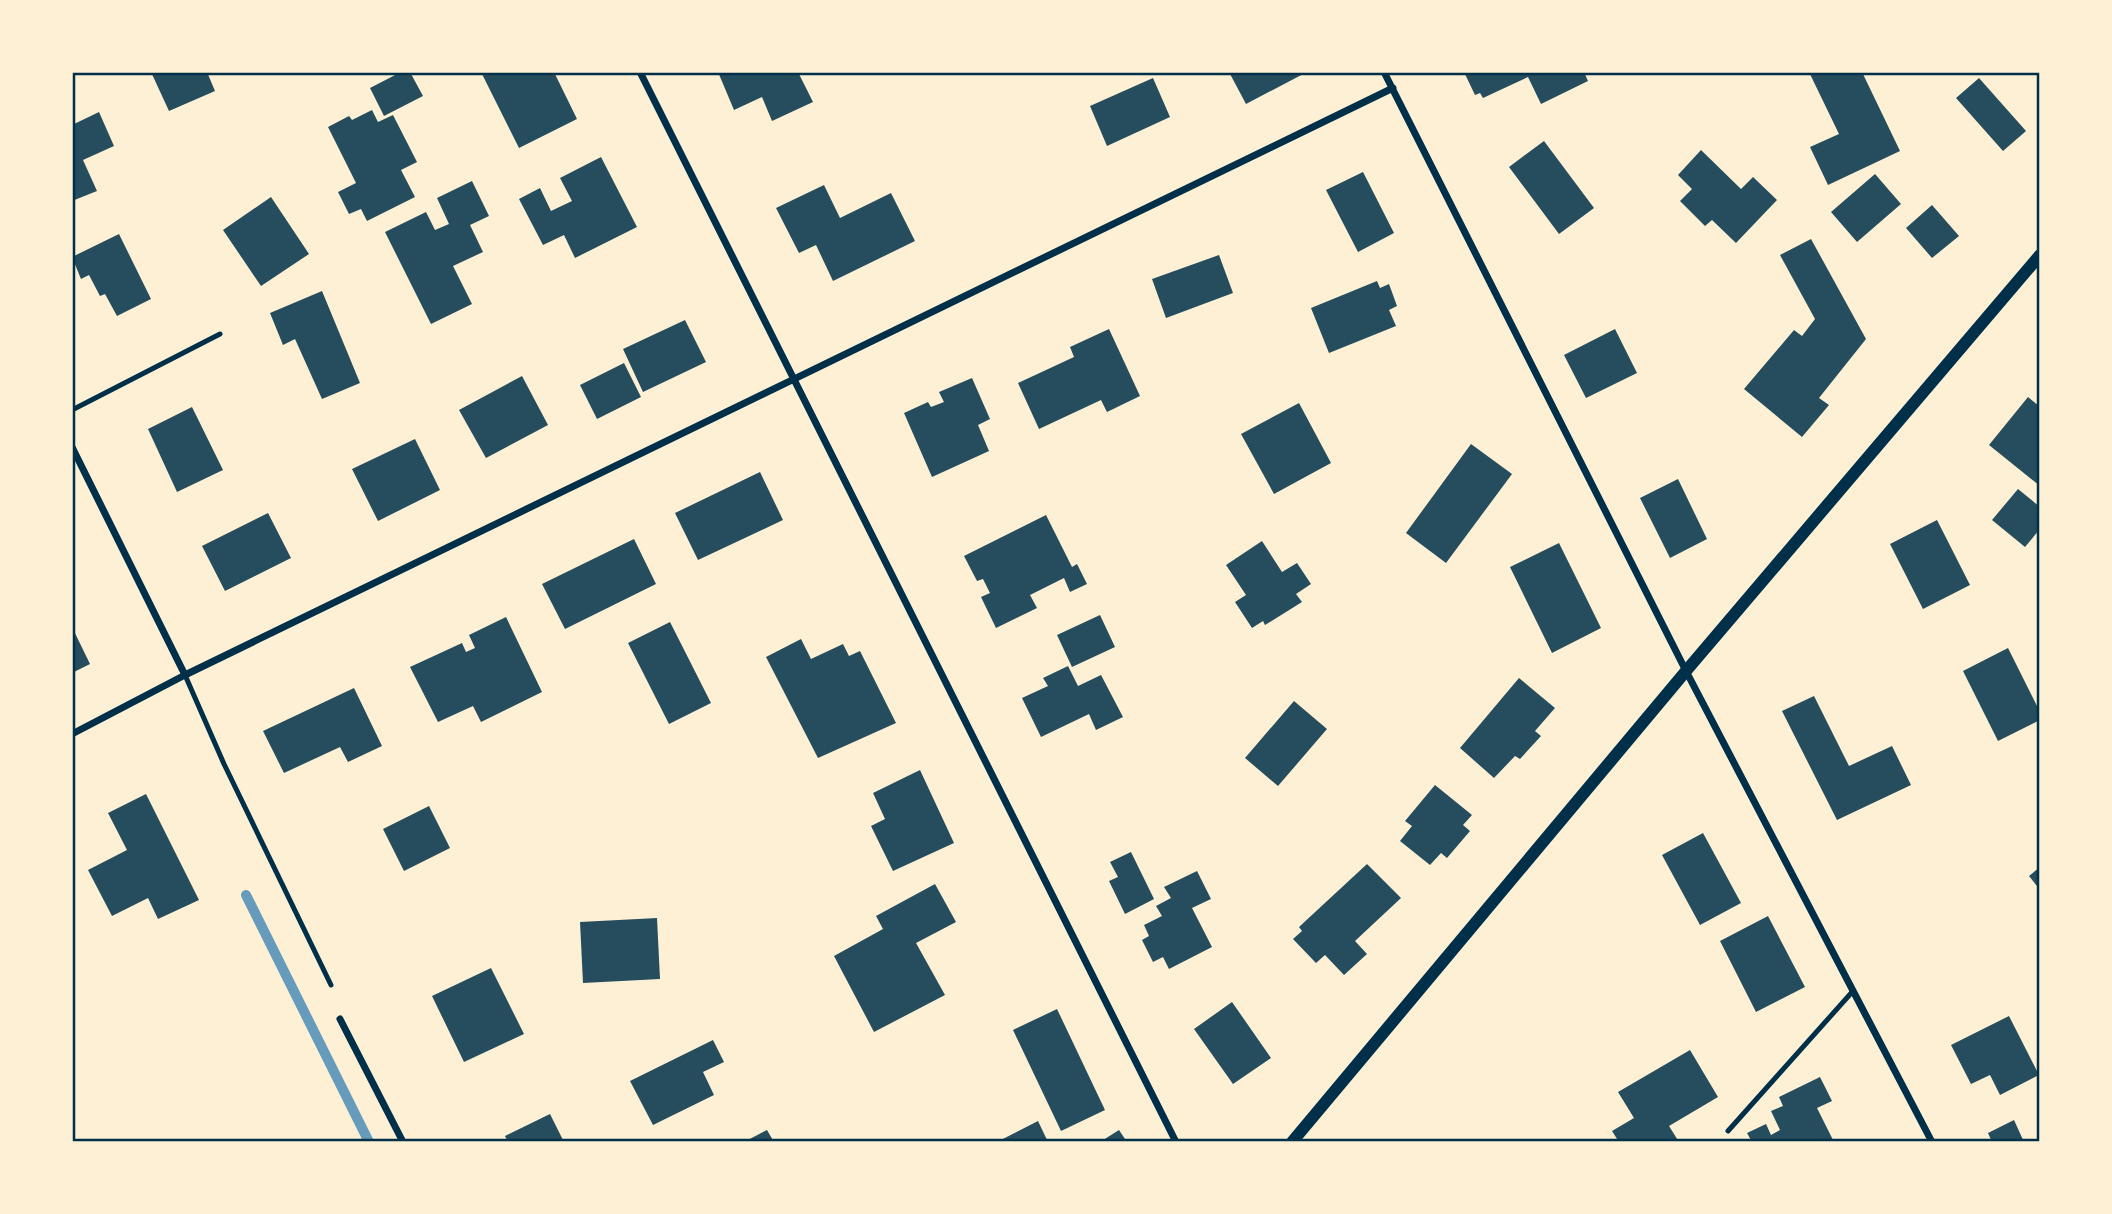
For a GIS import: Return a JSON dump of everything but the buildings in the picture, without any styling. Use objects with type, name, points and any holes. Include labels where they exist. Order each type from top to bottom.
[{"type":"street","points":[[640,72],[1176,1142]]},
{"type":"street","points":[[1384,72],[1686,671],[1932,1142]]},
{"type":"street","points":[[72,734],[185,675],[1393,88]]},
{"type":"street","points":[[1292,1142],[1686,671],[2040,255]]},
{"type":"street","points":[[72,447],[185,675]]},
{"type":"street","points":[[340,1019],[403,1142]]},
{"type":"lane","points":[[72,410],[220,334]]},
{"type":"lane","points":[[185,675],[224,764],[331,985]]},
{"type":"lane","points":[[1728,1131],[1853,990]]},
{"type":"waterway","points":[[246,895],[369,1142]]}]
